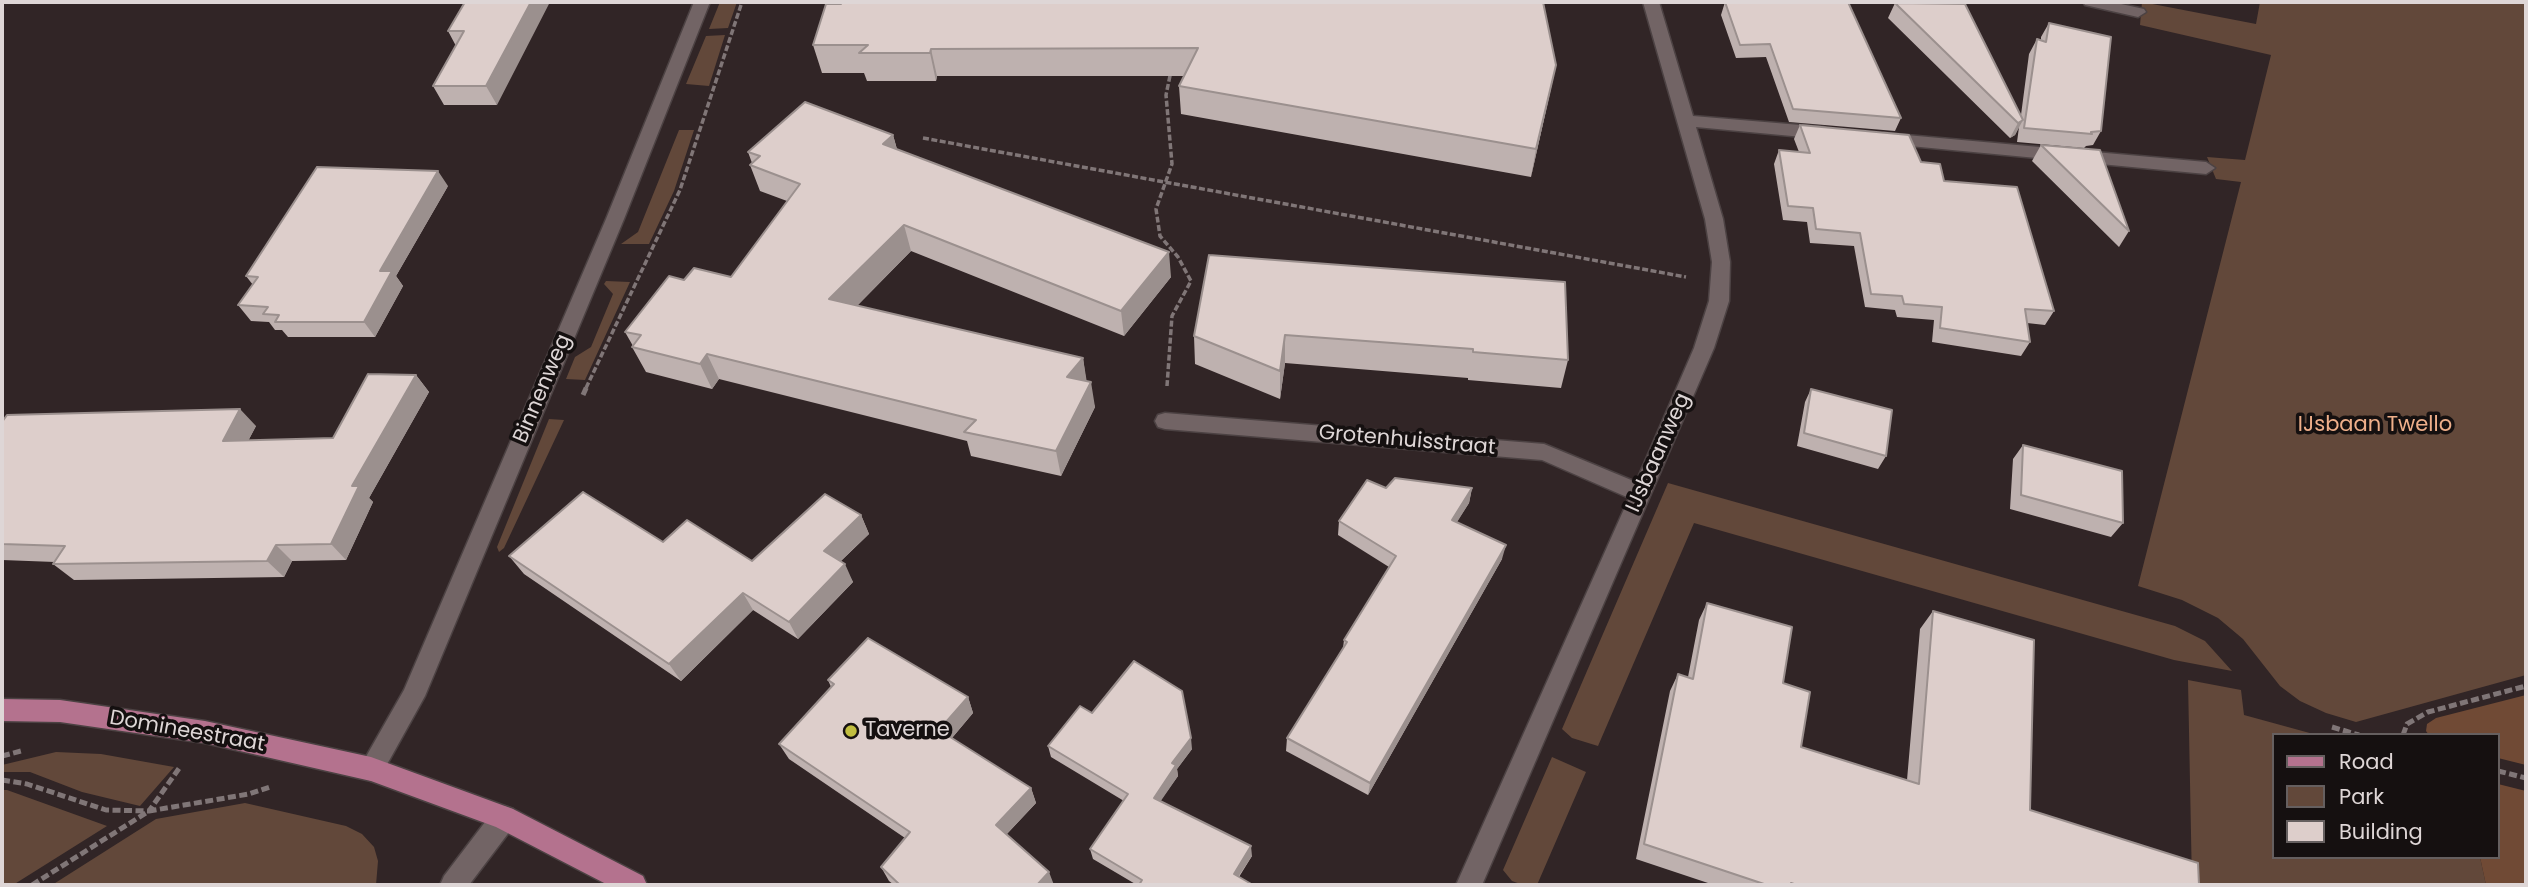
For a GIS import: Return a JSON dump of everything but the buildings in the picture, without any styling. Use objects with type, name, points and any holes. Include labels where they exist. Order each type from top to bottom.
[{"type":"main road","name":"Domineestraat","points":[[2,710],[60,711],[205,732],[371,769],[504,818],[634,885]]},
{"type":"street","name":"Binnenweg","points":[[371,769],[413,696],[432,653],[615,219],[702,2]]},
{"type":"street","name":"IJsbaanweg","points":[[1469,885],[1714,324],[1721,283],[1719,239],[1688,121],[1651,2]]},
{"type":"street","points":[[2091,2],[2138,12]]},
{"type":"street","points":[[1688,121],[1838,134]]},
{"type":"street","points":[[1865,137],[2206,168]]},
{"type":"street","name":"Grotenhuisstraat","points":[[1165,421],[1545,452],[1641,494]]},
{"type":"street","points":[[453,885],[504,818]]},
{"type":"path","points":[[1165,421],[1172,316],[1191,281],[1178,257],[1160,236],[1156,209],[1172,164],[1167,131],[1166,95],[1172,64]]},
{"type":"path","points":[[923,138],[1721,283]]},
{"type":"path","points":[[2404,733],[2407,724],[2428,712],[2526,686]]},
{"type":"path","points":[[2332,727],[2353,733]]},
{"type":"path","points":[[32,885],[149,811],[205,732]]},
{"type":"path","points":[[2,780],[27,784],[106,810],[149,811],[249,794],[338,760]]},
{"type":"path","points":[[2500,772],[2526,778]]},
{"type":"green space","points":[[720,2],[737,2],[728,28],[709,29]]},
{"type":"green space","name":"IJsbaan Twello","points":[[2142,2],[2256,24],[2260,2],[2526,2],[2526,675],[2356,722],[2326,713],[2300,701],[2280,686],[2243,639],[2218,618],[2182,600],[2138,586],[2241,182],[2216,179],[2207,157],[2245,160],[2271,55],[2140,25]]},
{"type":"green space","points":[[725,35],[709,86],[686,84],[706,36]]},
{"type":"green space","points":[[679,130],[694,130],[674,191],[649,244],[621,244],[638,232]]},
{"type":"green space","points":[[606,281],[630,282],[585,380],[566,379],[575,357],[591,347],[613,294],[604,284]]},
{"type":"green space","points":[[549,419],[564,420],[504,548],[499,552],[497,547]]},
{"type":"green space","points":[[1668,483],[2175,626],[2205,641],[2232,671],[2174,660],[1694,523],[1598,746],[1572,738],[1562,729]]},
{"type":"green space","points":[[2188,680],[2241,690],[2244,715],[2310,733],[2272,733],[2272,859],[2480,859],[2486,885],[2192,885]]},
{"type":"green space","points":[[56,752],[101,754],[174,767],[140,806],[82,792],[30,772],[2,772],[2,765]]},
{"type":"green space","points":[[1552,757],[1586,772],[1537,885],[1523,885],[1512,881],[1503,870]]},
{"type":"green space","points":[[2,790],[107,826],[13,885],[2,885]]},
{"type":"green space","points":[[245,803],[346,826],[362,834],[374,847],[378,861],[376,885],[52,885],[156,819]]},
{"type":"shaded area","points":[[2526,695],[2526,765],[2500,758],[2500,733],[2428,733],[2427,724],[2436,718]]},
{"type":"shaded area","points":[[2500,784],[2526,791],[2526,885],[2486,885],[2480,859],[2500,859]]},
{"type":"place","name":"Taverne","points":[[851,731]]}]
